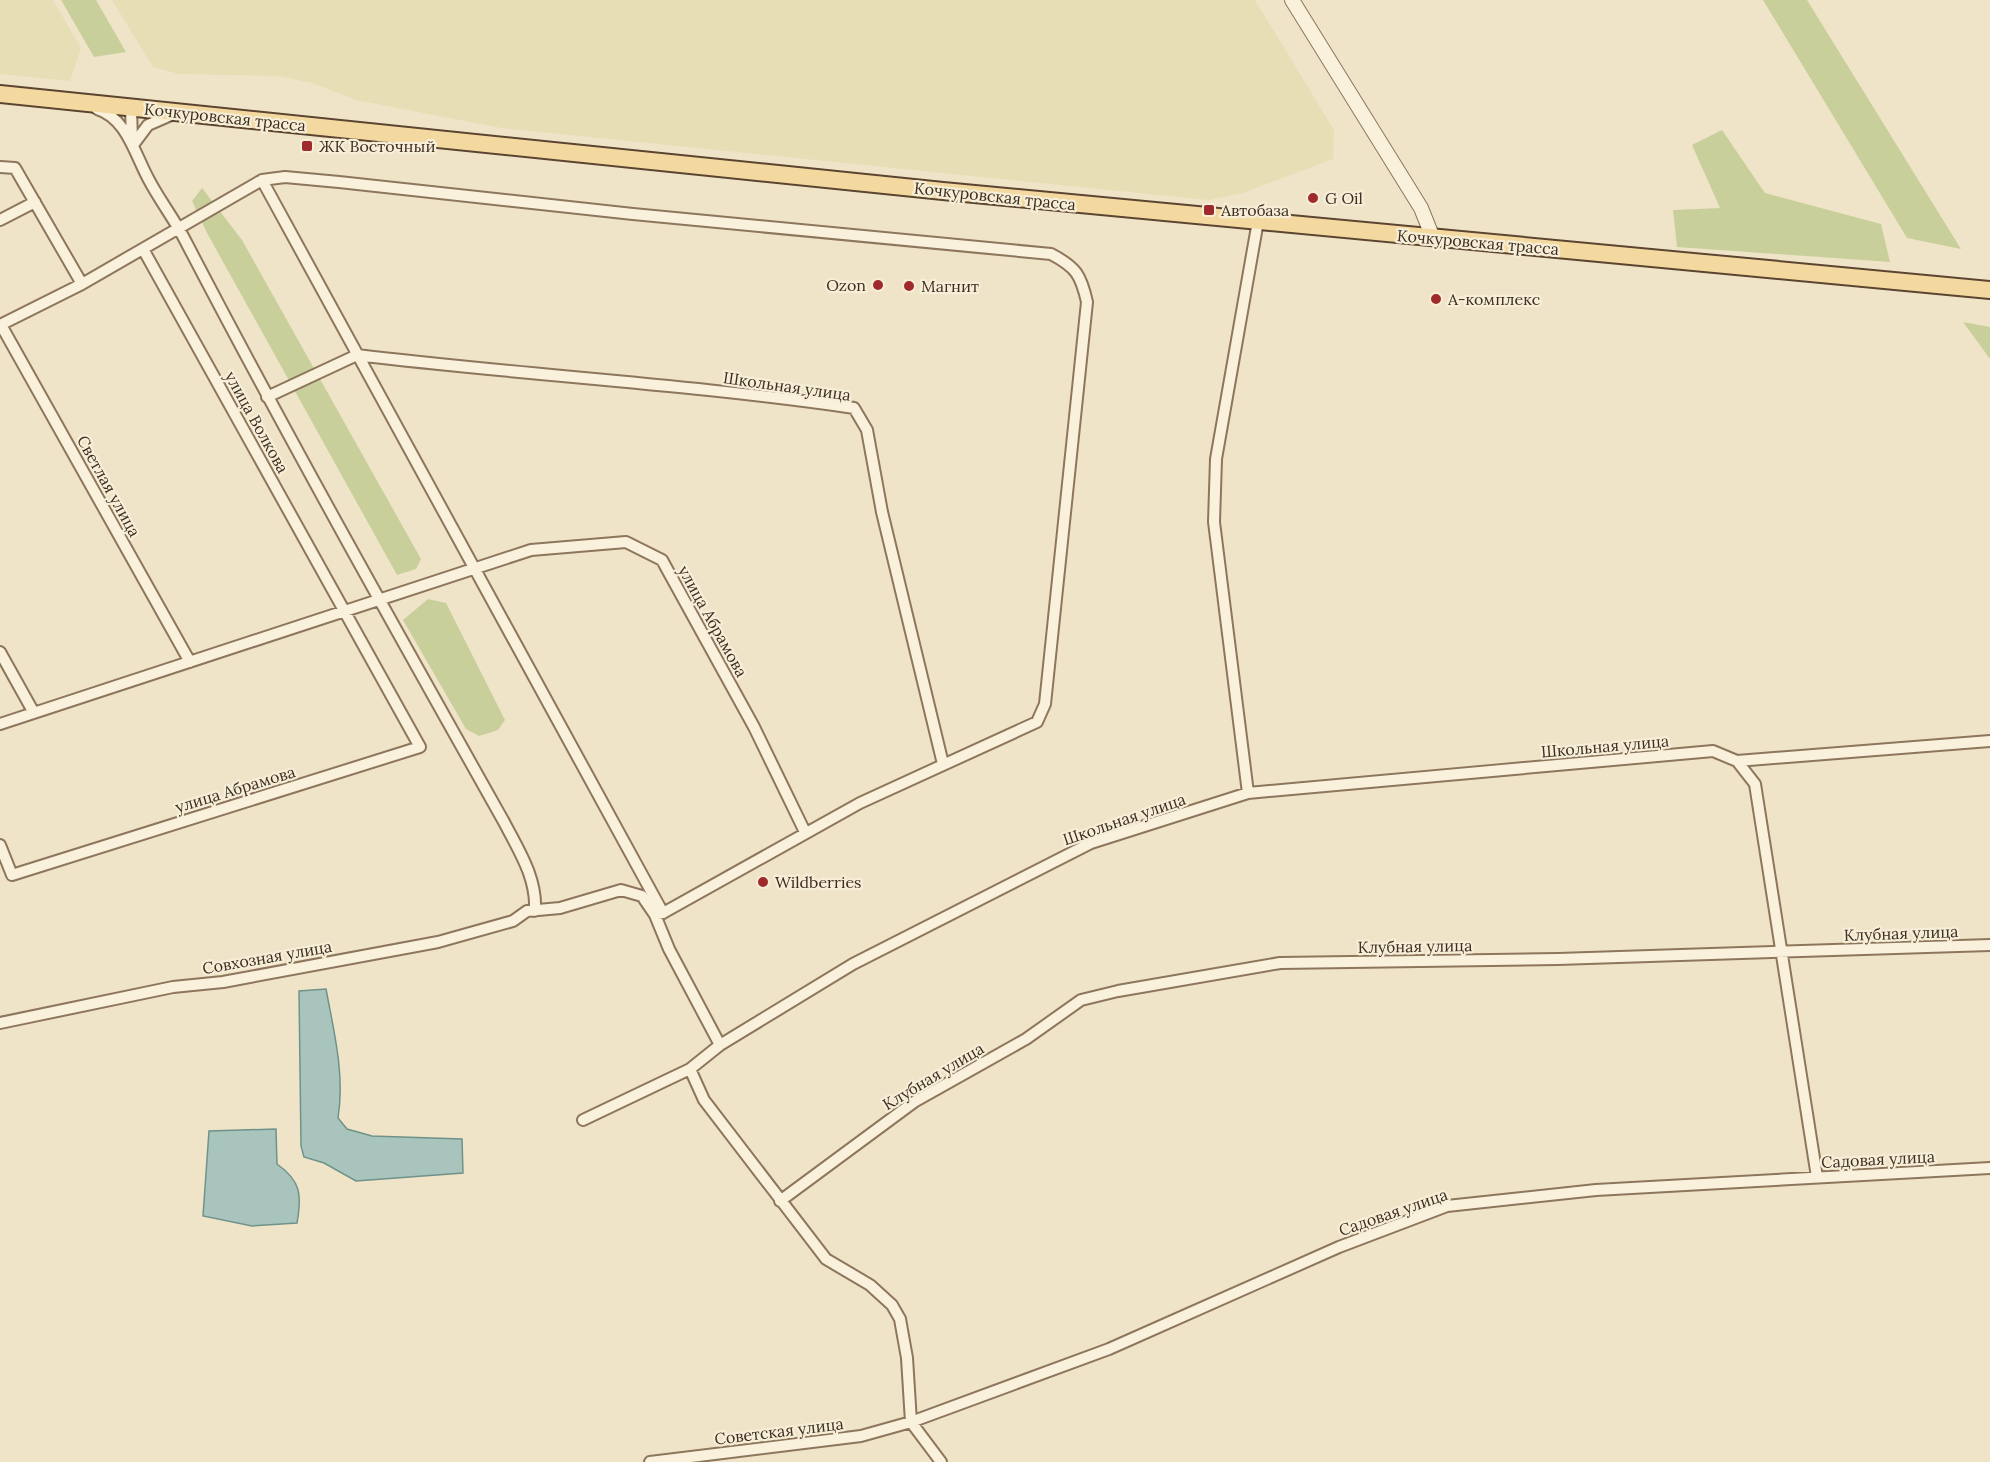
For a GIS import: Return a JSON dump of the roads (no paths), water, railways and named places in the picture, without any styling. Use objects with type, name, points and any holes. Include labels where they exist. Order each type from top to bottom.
[{"type":"main road","name":"Кочкуровская трасса","points":[[0,94],[1258,221],[1990,291]]},
{"type":"street","points":[[1292,0],[1421,208],[1433,238]]},
{"type":"street","points":[[42,98],[100,109],[109,113],[133,145],[148,179],[180,229],[267,397],[526,863],[536,893],[535,911]]},
{"type":"street","points":[[131,107],[133,145]]},
{"type":"street","points":[[133,145],[148,125],[161,118],[183,112]]},
{"type":"street","points":[[0,167],[15,168],[82,284]]},
{"type":"street","points":[[1,325],[82,284],[262,180],[285,177],[1051,254],[1065,261],[1081,278],[1087,302],[1045,704],[1036,722],[860,803],[659,914]]},
{"type":"street","points":[[262,180],[476,568],[659,914],[669,949],[720,1046]]},
{"type":"street","points":[[0,220],[35,202]]},
{"type":"street","points":[[1248,793],[1214,522],[1216,459],[1258,221]]},
{"type":"street","name":"улица Волкова","points":[[143,249],[346,611]]},
{"type":"street","name":"Светлая улица","points":[[1,325],[190,662]]},
{"type":"street","points":[[267,397],[357,355]]},
{"type":"street","name":"Школьная улица","points":[[357,355],[604,382],[773,396],[854,408],[867,430],[882,512],[943,765]]},
{"type":"street","name":"улица Абрамова","points":[[0,724],[531,550],[626,542],[662,560],[754,727],[804,832]]},
{"type":"street","name":"улица Абрамова","points":[[0,845],[12,875],[420,747],[346,611]]},
{"type":"street","points":[[0,652],[34,713]]},
{"type":"street","name":"Школьная улица","points":[[583,1120],[690,1069],[720,1046],[853,964],[1048,864],[1091,843],[1248,793],[1713,751],[1737,761],[1990,741]]},
{"type":"street","points":[[1737,761],[1755,784],[1817,1177]]},
{"type":"street","name":"Совхозная улица","points":[[0,1023],[173,987],[223,982],[438,942],[513,921],[527,911],[560,908],[621,890],[642,896],[659,914]]},
{"type":"street","name":"Клубная улица","points":[[780,1201],[914,1102],[1026,1039],[1081,1000],[1118,991],[1280,963],[1990,945]]},
{"type":"street","points":[[690,1069],[704,1100],[826,1259],[870,1285],[892,1305],[900,1318],[907,1358],[911,1422],[941,1462]]},
{"type":"street","name":"Садовая улица","points":[[911,1422],[1109,1349],[1339,1247],[1447,1206],[1596,1190],[1990,1168]]},
{"type":"street","name":"Советская улица","points":[[650,1462],[861,1436],[911,1422]]},
{"type":"water","points":[[326,989],[339,1070],[338,1118],[347,1129],[372,1136],[462,1139],[463,1173],[356,1181],[324,1163],[304,1157],[301,1146],[299,991]]},
{"type":"water","points":[[276,1129],[277,1164],[291,1176],[298,1189],[297,1223],[252,1226],[203,1216],[209,1131]]},
{"type":"place","name":"ЖК Восточный","points":[[307,146]]},
{"type":"place","name":"G Oil","points":[[1313,198]]},
{"type":"place","name":"Автобаза","points":[[1209,210]]},
{"type":"place","name":"Ozon","points":[[878,285]]},
{"type":"place","name":"Магнит","points":[[909,286]]},
{"type":"place","name":"А-комплекс","points":[[1436,299]]},
{"type":"place","name":"Wildberries","points":[[763,882]]}]
